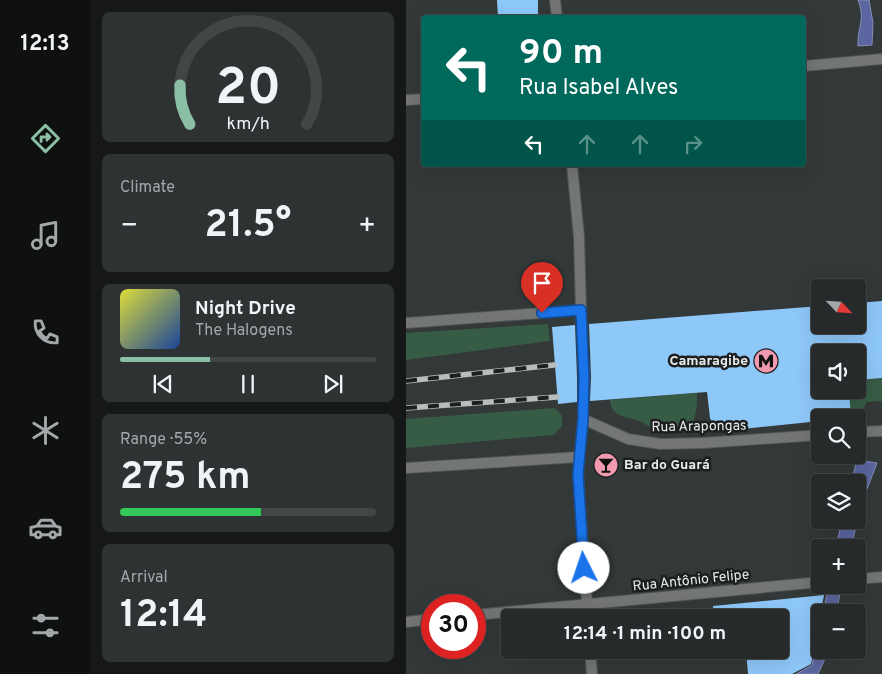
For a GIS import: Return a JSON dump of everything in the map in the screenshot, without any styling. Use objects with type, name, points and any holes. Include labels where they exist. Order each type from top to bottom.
[{"type":"street","points":[[555,0],[556,15]]},
{"type":"street","points":[[806,66],[882,59]]},
{"type":"street","points":[[406,100],[421,99]]},
{"type":"street","points":[[572,167],[579,237],[584,377],[583,419],[578,474],[587,609]]},
{"type":"street","points":[[406,322],[581,310]]},
{"type":"street","name":"Rua Arapongas","points":[[583,419],[628,439],[660,444],[811,436]]},
{"type":"street","points":[[866,431],[882,430]]},
{"type":"street","points":[[406,468],[579,457]]},
{"type":"street","points":[[866,578],[882,577]]},
{"type":"street","name":"Rua Antônio Felipe","points":[[486,615],[811,583]]},
{"type":"street","points":[[406,622],[421,620]]},
{"type":"street","points":[[591,659],[592,674]]},
{"type":"green space","points":[[548,324],[550,341],[406,360],[406,333]]},
{"type":"green space","points":[[882,378],[882,401],[867,402],[863,409],[847,409],[846,399],[866,399],[866,379]]},
{"type":"green space","points":[[697,393],[696,413],[690,426],[684,431],[677,433],[657,429],[619,415],[613,410],[610,400]]},
{"type":"green space","points":[[555,408],[562,416],[562,426],[554,435],[406,448],[406,419]]},
{"type":"water","points":[[858,0],[869,0],[873,23],[872,45],[858,46],[861,13]]},
{"type":"water","points":[[866,461],[877,463],[866,492],[866,474],[853,474],[856,464],[866,464]]},
{"type":"water","points":[[840,529],[855,529],[853,539],[838,539]]},
{"type":"water","points":[[827,594],[840,594],[838,604],[825,604]]},
{"type":"water","points":[[813,659],[825,659],[818,674],[796,674],[812,665]]},
{"type":"building","points":[[497,0],[538,0],[538,15],[498,15]]},
{"type":"building","points":[[882,301],[882,378],[866,379],[866,344],[811,344],[811,399],[850,399],[850,409],[811,409],[811,422],[723,431],[714,426],[710,418],[707,392],[590,401],[589,324],[811,307],[811,334],[866,334],[866,302]]},
{"type":"building","points":[[575,325],[577,402],[558,404],[552,327]]},
{"type":"building","points":[[824,595],[822,604],[811,604],[811,664],[792,674],[748,674],[747,659],[789,659],[789,609],[713,609],[713,606]]},
{"type":"railway","points":[[406,381],[554,365]]},
{"type":"railway","points":[[406,408],[557,397]]},
{"type":"place","name":"Camaragibe","points":[[766,361]]},
{"type":"place","name":"Bar do Guará","points":[[606,465]]},
{"type":"route","points":[[542,313],[581,310],[584,377],[583,419],[578,474],[584,568]]}]
